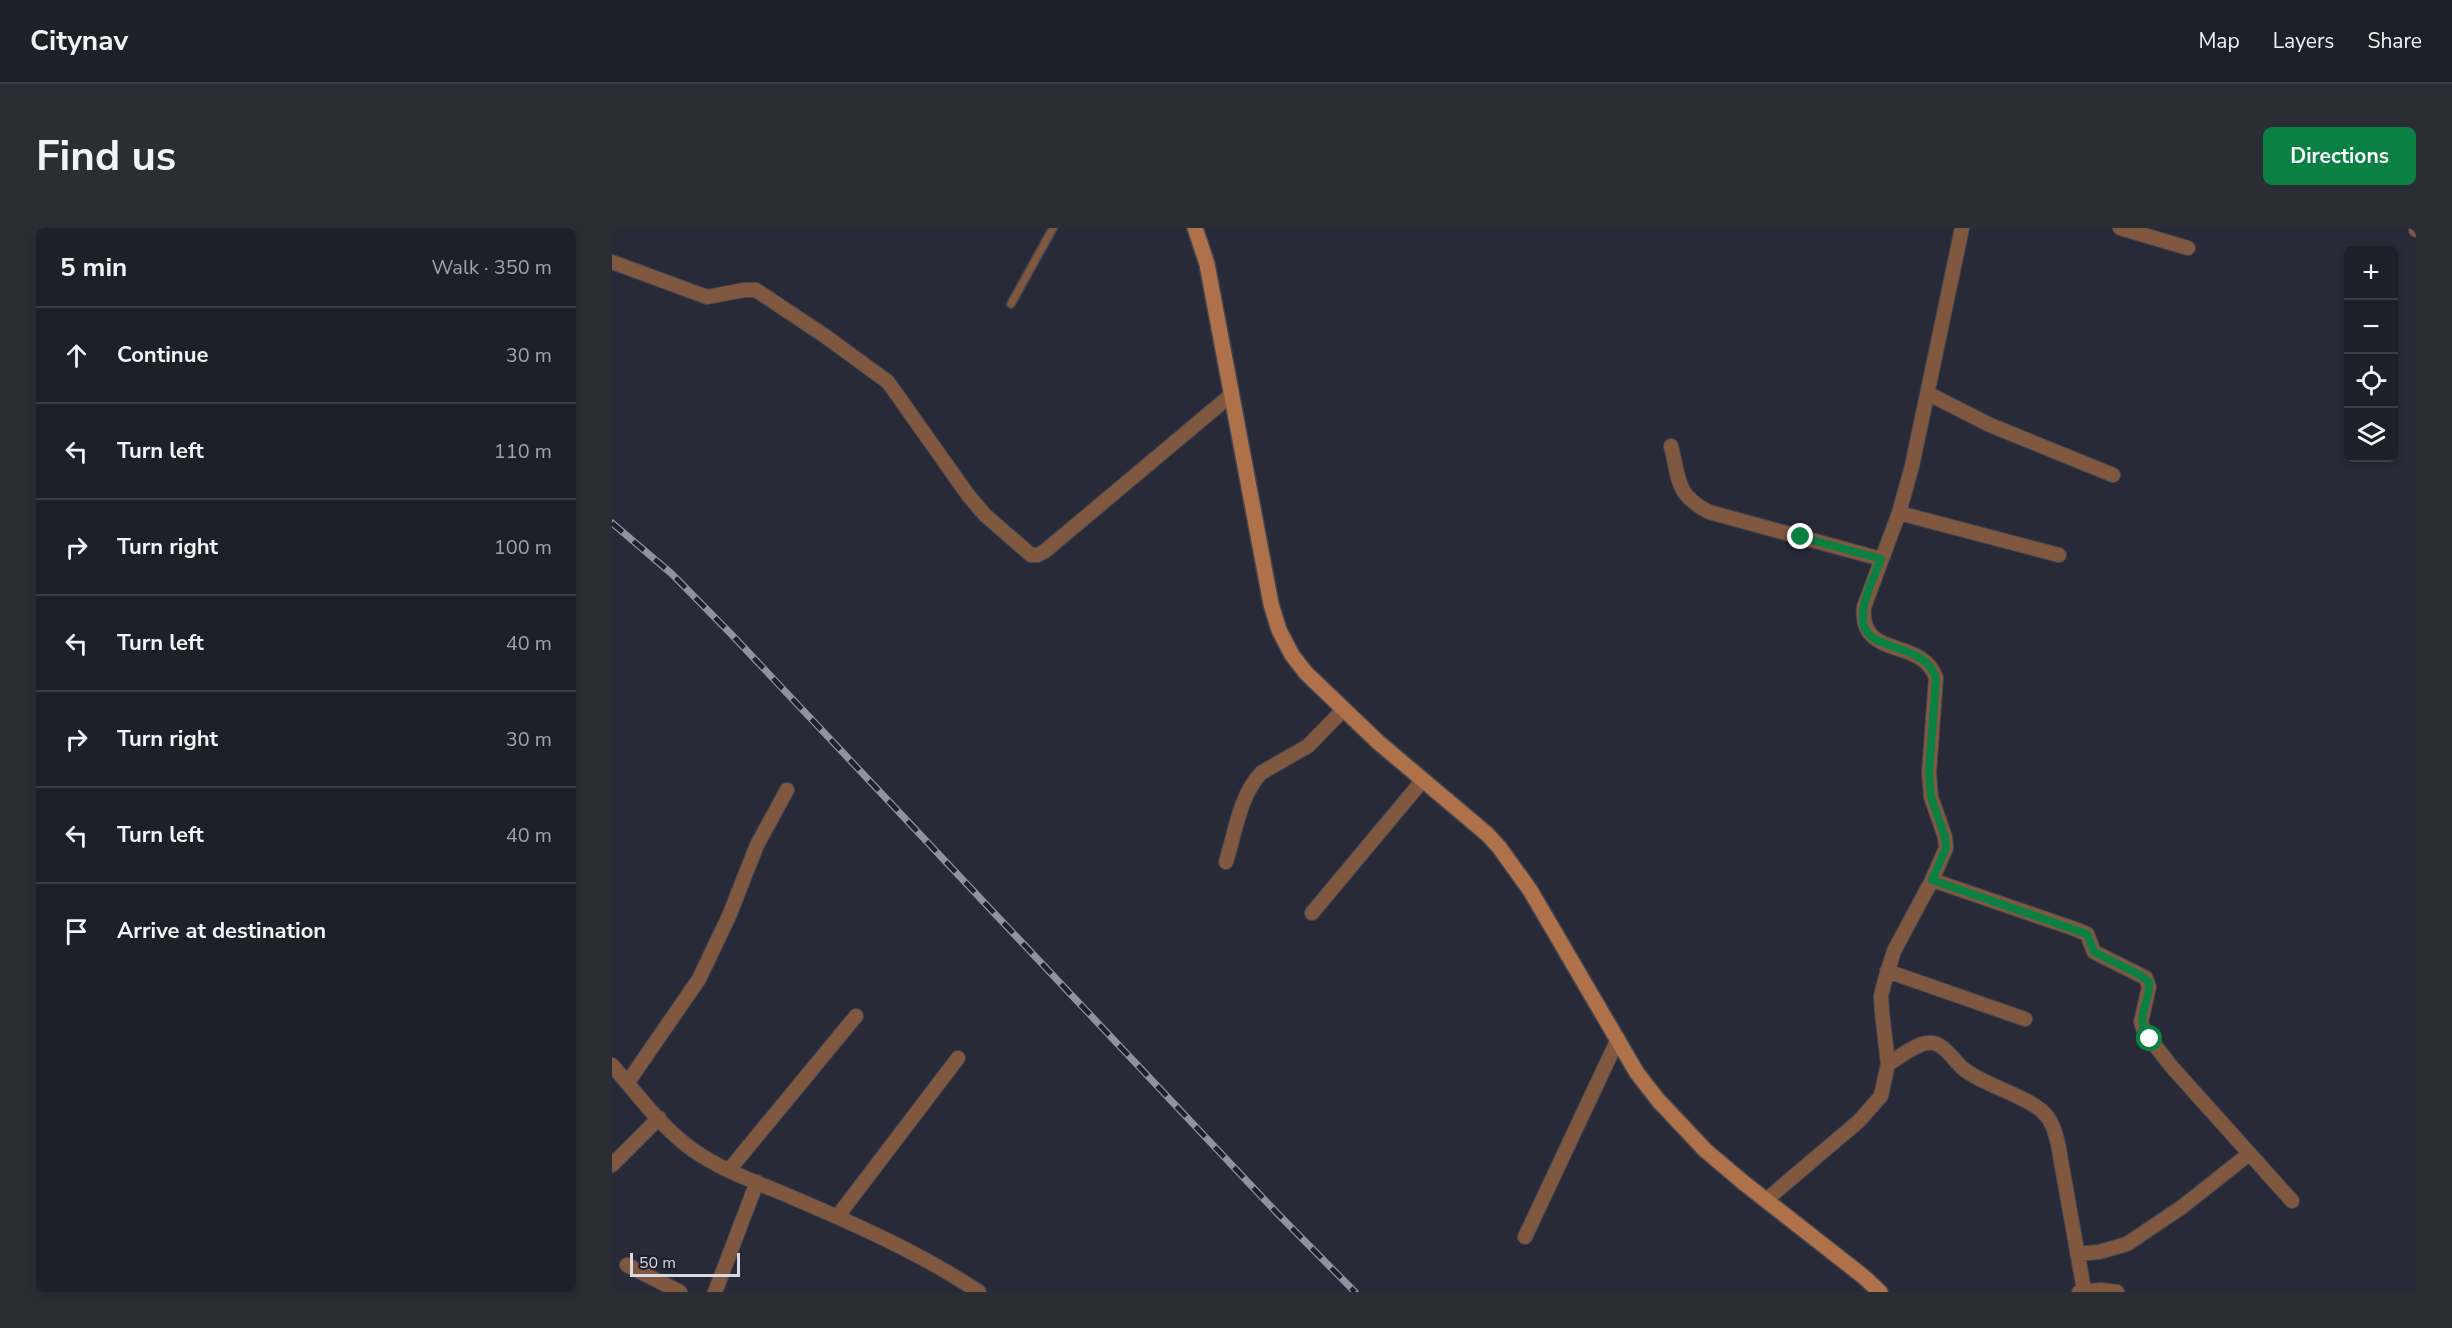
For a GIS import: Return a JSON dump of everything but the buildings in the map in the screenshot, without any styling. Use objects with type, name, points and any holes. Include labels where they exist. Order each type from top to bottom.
[{"type":"street","points":[[1195,228],[1207,264],[1271,604],[1279,630],[1292,655],[1306,673],[1343,710],[1487,834],[1512,864],[1530,890],[1637,1073],[1676,1120],[1704,1150],[1880,1292]]},
{"type":"street","points":[[1766,1200],[1870,1111],[1881,1096],[1888,1064],[1881,996],[1887,971],[1894,951],[1932,880],[1946,848],[1945,837],[1931,797],[1929,773],[1936,678],[1928,662],[1921,657],[1878,641],[1865,629],[1863,620],[1864,608],[1899,513],[1929,394],[1962,228]]},
{"type":"street","points":[[2120,228],[2188,248]]},
{"type":"street","points":[[612,262],[707,297],[756,290],[825,336],[888,382],[968,495],[985,515],[1031,555],[1038,555],[1045,550],[1232,395]]},
{"type":"street","points":[[1929,394],[1990,425],[2113,475]]},
{"type":"street","points":[[1671,446],[1683,493],[1701,508],[1881,559]]},
{"type":"street","points":[[1899,513],[2059,555]]},
{"type":"street","points":[[1226,862],[1247,795],[1256,778],[1308,746],[1343,710]]},
{"type":"street","points":[[1312,913],[1423,780]]},
{"type":"street","points":[[628,1083],[699,979],[729,916],[754,852],[787,790]]},
{"type":"street","points":[[1932,880],[2087,934],[2094,952],[2146,978],[2149,987],[2141,1022],[2144,1031],[2171,1066],[2292,1201]]},
{"type":"street","points":[[1887,971],[2025,1019]]},
{"type":"street","points":[[729,1170],[856,1016]]},
{"type":"street","points":[[1525,1237],[1617,1039]]},
{"type":"street","points":[[1888,1064],[1925,1043],[1933,1043],[1975,1077],[2043,1112],[2055,1129],[2077,1254],[2081,1291],[2117,1292]]},
{"type":"street","points":[[837,1217],[958,1058]]},
{"type":"street","points":[[612,1065],[658,1118],[695,1152],[729,1170],[837,1217],[945,1270],[979,1292]]},
{"type":"street","points":[[612,1165],[658,1118]]},
{"type":"street","points":[[2077,1254],[2099,1252],[2127,1244],[2182,1207],[2249,1154]]},
{"type":"street","points":[[715,1292],[757,1182]]},
{"type":"street","points":[[627,1264],[680,1292]]},
{"type":"lane","points":[[1011,304],[1053,228]]},
{"type":"railway","points":[[612,523],[672,574],[733,636],[1277,1213],[1355,1292]]},
{"type":"route","points":[[1801,537],[1881,559],[1864,608],[1865,629],[1878,641],[1921,657],[1934,671],[1935,704],[1929,773],[1931,797],[1945,837],[1946,848],[1932,880],[2087,934],[2094,952],[2146,978],[2149,982],[2149,993],[2141,1022],[2150,1039]]}]
